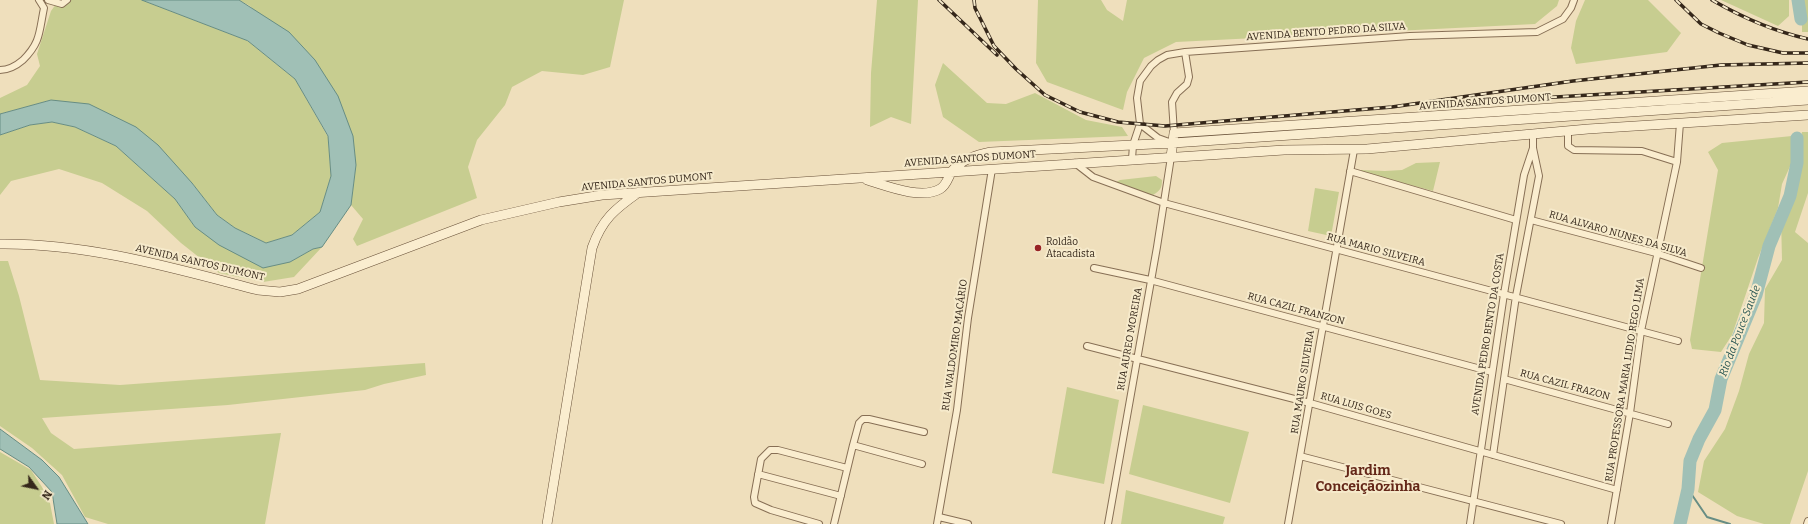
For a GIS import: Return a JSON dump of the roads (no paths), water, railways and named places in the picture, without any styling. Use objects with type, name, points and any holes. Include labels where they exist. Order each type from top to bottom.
[{"type":"main road","name":"AVENIDA SANTOS DUMONT","points":[[1174,133],[1808,91]]},
{"type":"main road","name":"AVENIDA SANTOS DUMONT","points":[[952,171],[970,158],[991,152],[1173,143],[1808,100]]},
{"type":"main road","name":"AVENIDA SANTOS DUMONT","points":[[4,244],[68,247],[123,256],[258,290],[280,292],[298,289],[482,220],[559,202],[602,194],[1284,150],[1354,150],[1502,138],[1533,133],[1680,122],[1808,115]]},
{"type":"main road","points":[[1171,157],[1174,133]]},
{"type":"main road","points":[[862,178],[904,191],[931,192],[940,189],[952,171]]},
{"type":"main road","points":[[548,524],[592,248],[599,230],[611,212],[639,192]]},
{"type":"street","points":[[0,70],[10,69],[17,65],[33,50],[38,41],[44,8],[39,0]]},
{"type":"street","points":[[48,0],[62,4],[67,0]]},
{"type":"street","name":"AVENIDA BENTO PEDRO DA SILVA","points":[[1132,159],[1133,145],[1140,124],[1137,98],[1140,81],[1151,66],[1167,55],[1185,52],[1410,36],[1537,32],[1563,19],[1571,8],[1574,0]]},
{"type":"street","points":[[1174,133],[1172,102],[1177,93],[1187,84],[1189,77],[1185,52]]},
{"type":"street","name":"RUA PROFESSORA MARIA LIDIO REGO LIMA","points":[[1611,524],[1630,413],[1641,331],[1656,253],[1677,162],[1680,122]]},
{"type":"street","points":[[1140,124],[1158,138],[1173,143]]},
{"type":"street","points":[[1568,131],[1568,146],[1574,150],[1642,151],[1677,162]]},
{"type":"street","name":"AVENIDA PEDRO BENTO DA COSTA","points":[[1493,455],[1516,296],[1539,176],[1533,148],[1533,133]]},
{"type":"street","name":"AVENIDA PEDRO BENTO DA COSTA","points":[[1470,524],[1479,452],[1516,220],[1524,175],[1533,148]]},
{"type":"street","name":"RUA MAURO SILVEIRA","points":[[1288,524],[1354,150]]},
{"type":"street","name":"RUA AUREO MOREIRA","points":[[1108,524],[1171,157]]},
{"type":"street","name":"RUA MARIO SILVEIRA","points":[[1075,163],[1093,177],[1164,202],[1678,341]]},
{"type":"street","name":"RUA WALDOMIRO MACÁRIO","points":[[937,524],[956,410],[971,298],[992,169]]},
{"type":"street","points":[[1350,171],[1516,220]]},
{"type":"street","name":"RUA ALVARO NUNES DA SILVA","points":[[1531,220],[1656,253],[1701,268]]},
{"type":"street","name":"RUA CAZIL FRANZON","points":[[1094,268],[1150,280],[1492,372]]},
{"type":"street","name":"RUA LUIS GOES","points":[[1087,346],[1310,403],[1617,490]]},
{"type":"street","name":"RUA CAZIL FRAZON","points":[[1504,379],[1668,424]]},
{"type":"street","points":[[834,524],[859,423],[863,419],[869,418],[924,432]]},
{"type":"street","points":[[853,445],[922,464]]},
{"type":"street","points":[[819,524],[771,510],[755,503],[754,497],[761,459],[770,450],[778,450],[847,468]]},
{"type":"street","points":[[1300,456],[1561,524]]},
{"type":"street","points":[[758,474],[841,496]]},
{"type":"street","points":[[938,517],[968,524]]},
{"type":"water","points":[[142,0],[239,0],[289,32],[315,60],[338,96],[353,136],[356,165],[351,205],[322,247],[313,249],[290,262],[263,268],[219,245],[195,227],[175,199],[116,146],[75,127],[52,122],[30,125],[0,135],[0,114],[51,100],[89,104],[136,127],[158,145],[192,183],[217,215],[235,228],[266,243],[292,235],[320,212],[331,176],[328,136],[295,79],[248,41]]},
{"type":"water","points":[[0,429],[42,460],[59,477],[88,524],[57,524],[52,492],[29,467],[0,449]]},
{"type":"waterway","name":"Rio da Pouce Saude","points":[[1798,0],[1801,19]]},
{"type":"waterway","name":"Rio da Pouce Saude","points":[[1680,524],[1688,489],[1690,461],[1699,439],[1715,410],[1721,379],[1756,295],[1769,246],[1790,196],[1797,163],[1797,138]]},
{"type":"waterway","points":[[1688,489],[1707,517],[1730,524]]},
{"type":"railway","points":[[939,0],[997,55]]},
{"type":"railway","points":[[974,0],[975,8],[994,46],[1016,69],[1045,95],[1080,112],[1118,122],[1165,126],[1392,107],[1573,81],[1721,65],[1808,63]]},
{"type":"railway","points":[[1676,0],[1701,24],[1748,45],[1783,53],[1808,53]]},
{"type":"railway","points":[[1712,0],[1735,13],[1758,23],[1808,39]]},
{"type":"railway","points":[[1455,103],[1808,82]]},
{"type":"place","name":"Roldão Atacadista","points":[[1038,248]]},
{"type":"district","name":"Jardim Conceiçãozinha","points":[[1368,480]]}]
